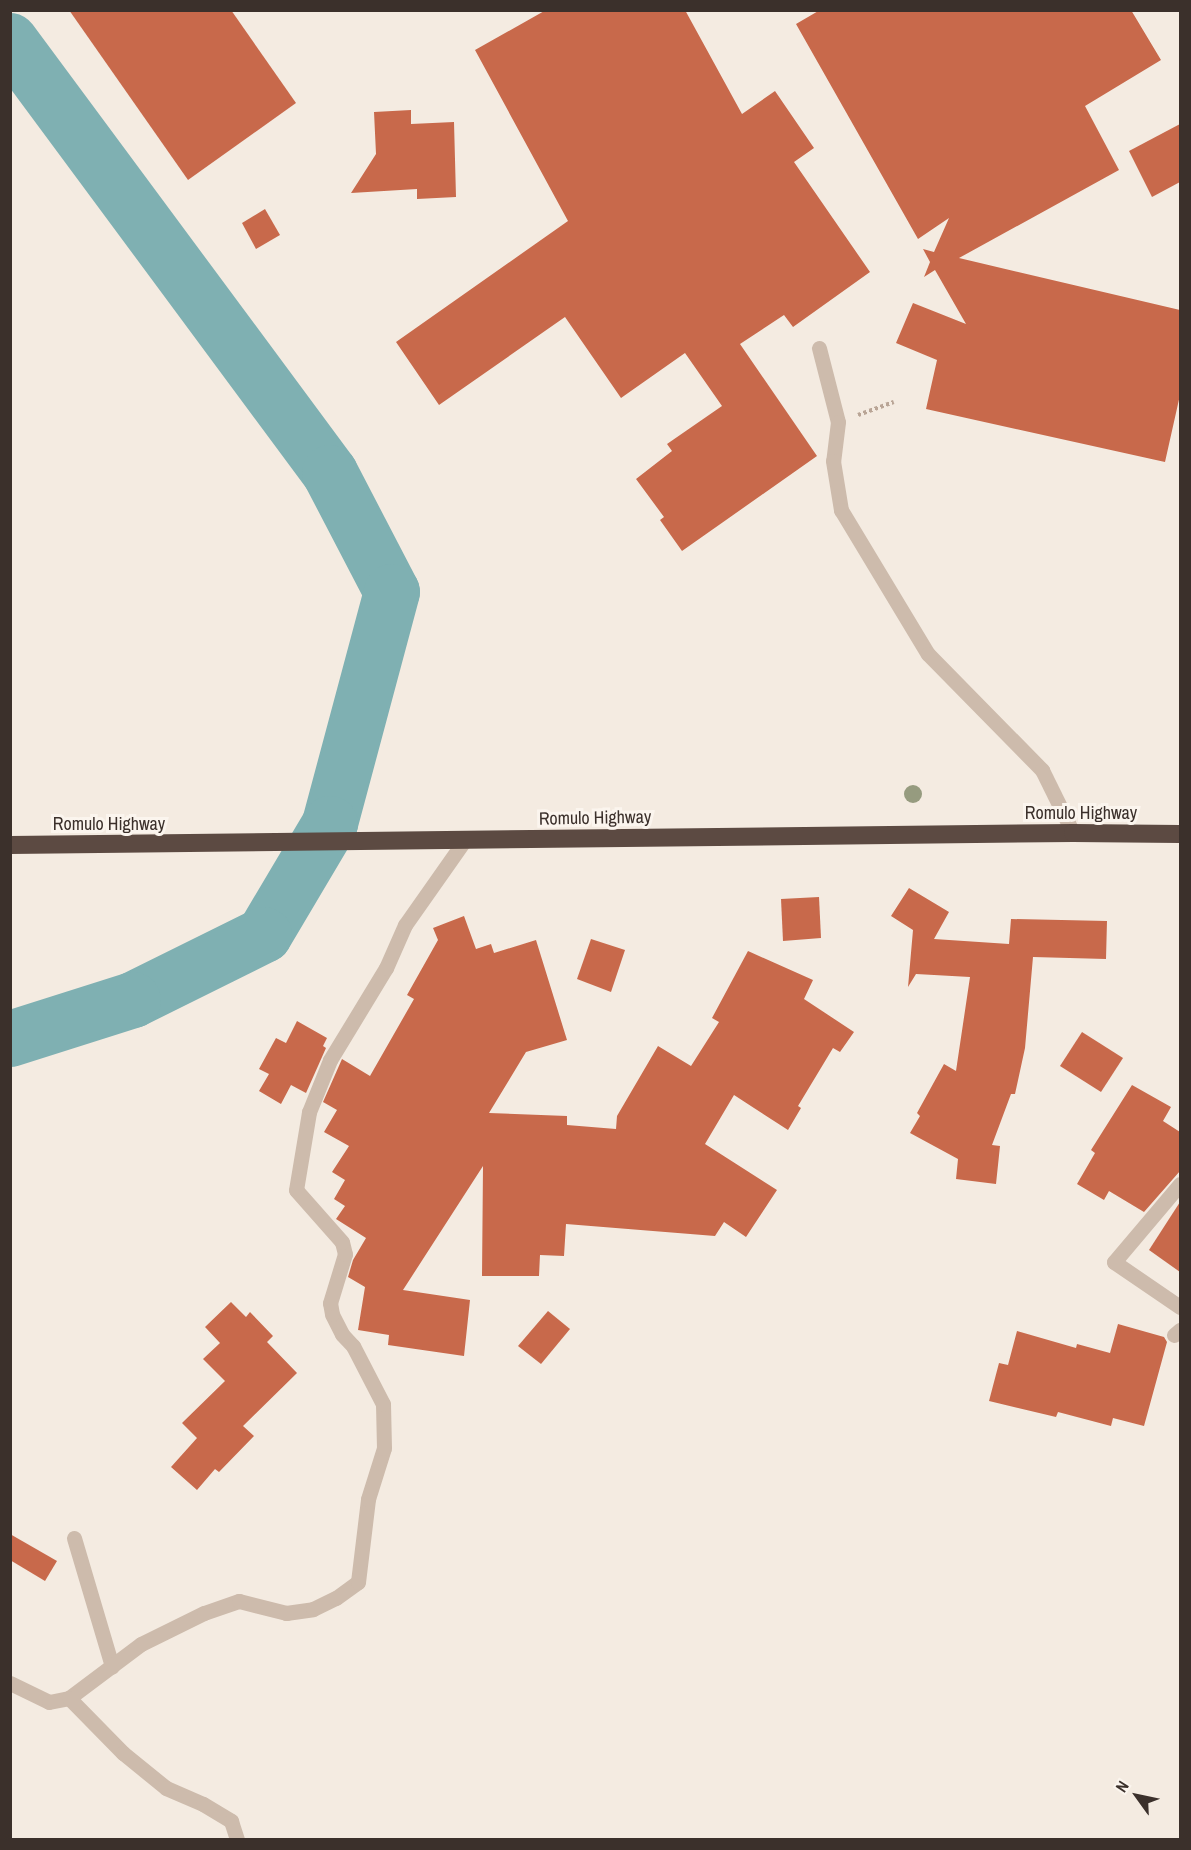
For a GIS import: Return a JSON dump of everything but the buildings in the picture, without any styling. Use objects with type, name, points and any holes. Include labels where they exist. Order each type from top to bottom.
[{"type":"highway","name":"Romulo Highway","points":[[10,845],[1073,833],[1180,834]]},
{"type":"street","points":[[819,348],[838,422],[833,461],[841,510],[928,654],[1042,770],[1073,833]]},
{"type":"street","points":[[10,1683],[49,1702],[69,1698],[141,1644],[204,1613],[239,1601],[286,1613],[313,1610],[336,1598],[358,1582],[368,1499],[384,1448],[383,1404],[353,1346],[342,1335],[332,1314],[330,1303],[345,1254],[342,1242],[296,1190],[309,1112],[330,1060],[387,968],[405,926],[464,841]]},
{"type":"street","points":[[1180,1184],[1114,1262],[1180,1306]]},
{"type":"street","points":[[74,1538],[112,1666]]},
{"type":"street","points":[[69,1698],[123,1753],[166,1788],[203,1804],[231,1821],[237,1839]]},
{"type":"path","points":[[838,422],[894,402]]},
{"type":"waterway","points":[[10,41],[330,473],[392,592],[330,824],[264,935],[133,1000],[10,1039]]}]
